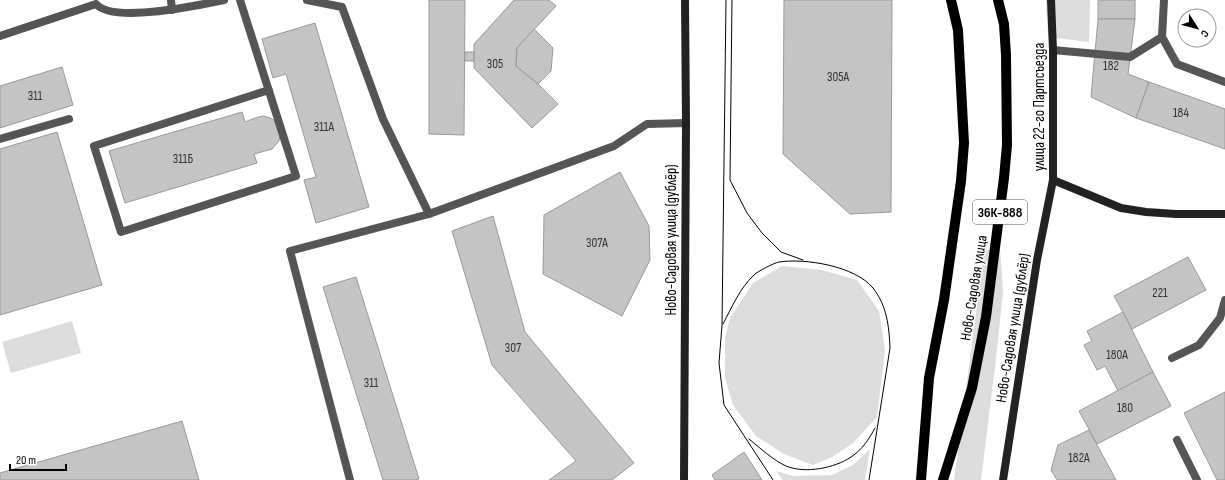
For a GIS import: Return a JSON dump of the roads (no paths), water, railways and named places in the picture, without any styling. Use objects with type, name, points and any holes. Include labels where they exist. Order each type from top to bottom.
[{"type":"main road","name":"Ново-Садовая улица (дублёр)","points":[[684,0],[686,123],[684,480]]},
{"type":"main road","name":"Ново-Садовая улица","points":[[921,480],[929,378],[944,300],[961,181],[964,143],[958,30],[951,0]]},
{"type":"main road","name":"Ново-Садовая улица","points":[[943,480],[972,388],[986,317],[1007,146],[1006,55],[1004,24],[998,0]]},
{"type":"main road","name":"улица 22-го Партсъезда","points":[[1051,0],[1053,50],[1053,180],[1121,208],[1146,212],[1176,214],[1225,214]]},
{"type":"main road","name":"Ново-Садовая улица (дублёр)","points":[[1003,480],[1037,260],[1053,180]]},
{"type":"lane","points":[[171,0],[172,10]]},
{"type":"lane","points":[[0,36],[96,4],[99,8],[114,13],[172,10],[224,0]]},
{"type":"lane","points":[[240,0],[269,90],[296,176],[121,232],[94,146],[269,90]]},
{"type":"lane","points":[[307,0],[342,7],[383,119],[429,214]]},
{"type":"lane","points":[[1164,0],[1162,37],[1177,64],[1225,82]]},
{"type":"lane","points":[[1053,50],[1130,57],[1162,37]]},
{"type":"lane","points":[[0,139],[69,119]]},
{"type":"lane","points":[[350,480],[290,251],[429,214],[614,146],[647,124],[686,123]]},
{"type":"lane","points":[[1172,358],[1199,345],[1220,318],[1225,300]]},
{"type":"lane","points":[[1178,440],[1198,480]]},
{"type":"tram line","points":[[726,0],[722,325],[719,363],[724,405],[773,480]]},
{"type":"tram line","points":[[732,0],[730,180],[747,213],[762,233],[781,252],[803,260]]},
{"type":"tram line","points":[[723,324],[749,280],[759,271],[779,262],[802,261],[829,265],[854,274],[865,280],[873,288],[878,295],[886,316],[890,348],[869,480]]},
{"type":"tram line","points":[[749,439],[771,457],[786,466],[802,470],[811,470],[828,467],[851,457],[865,444],[875,428]]}]
